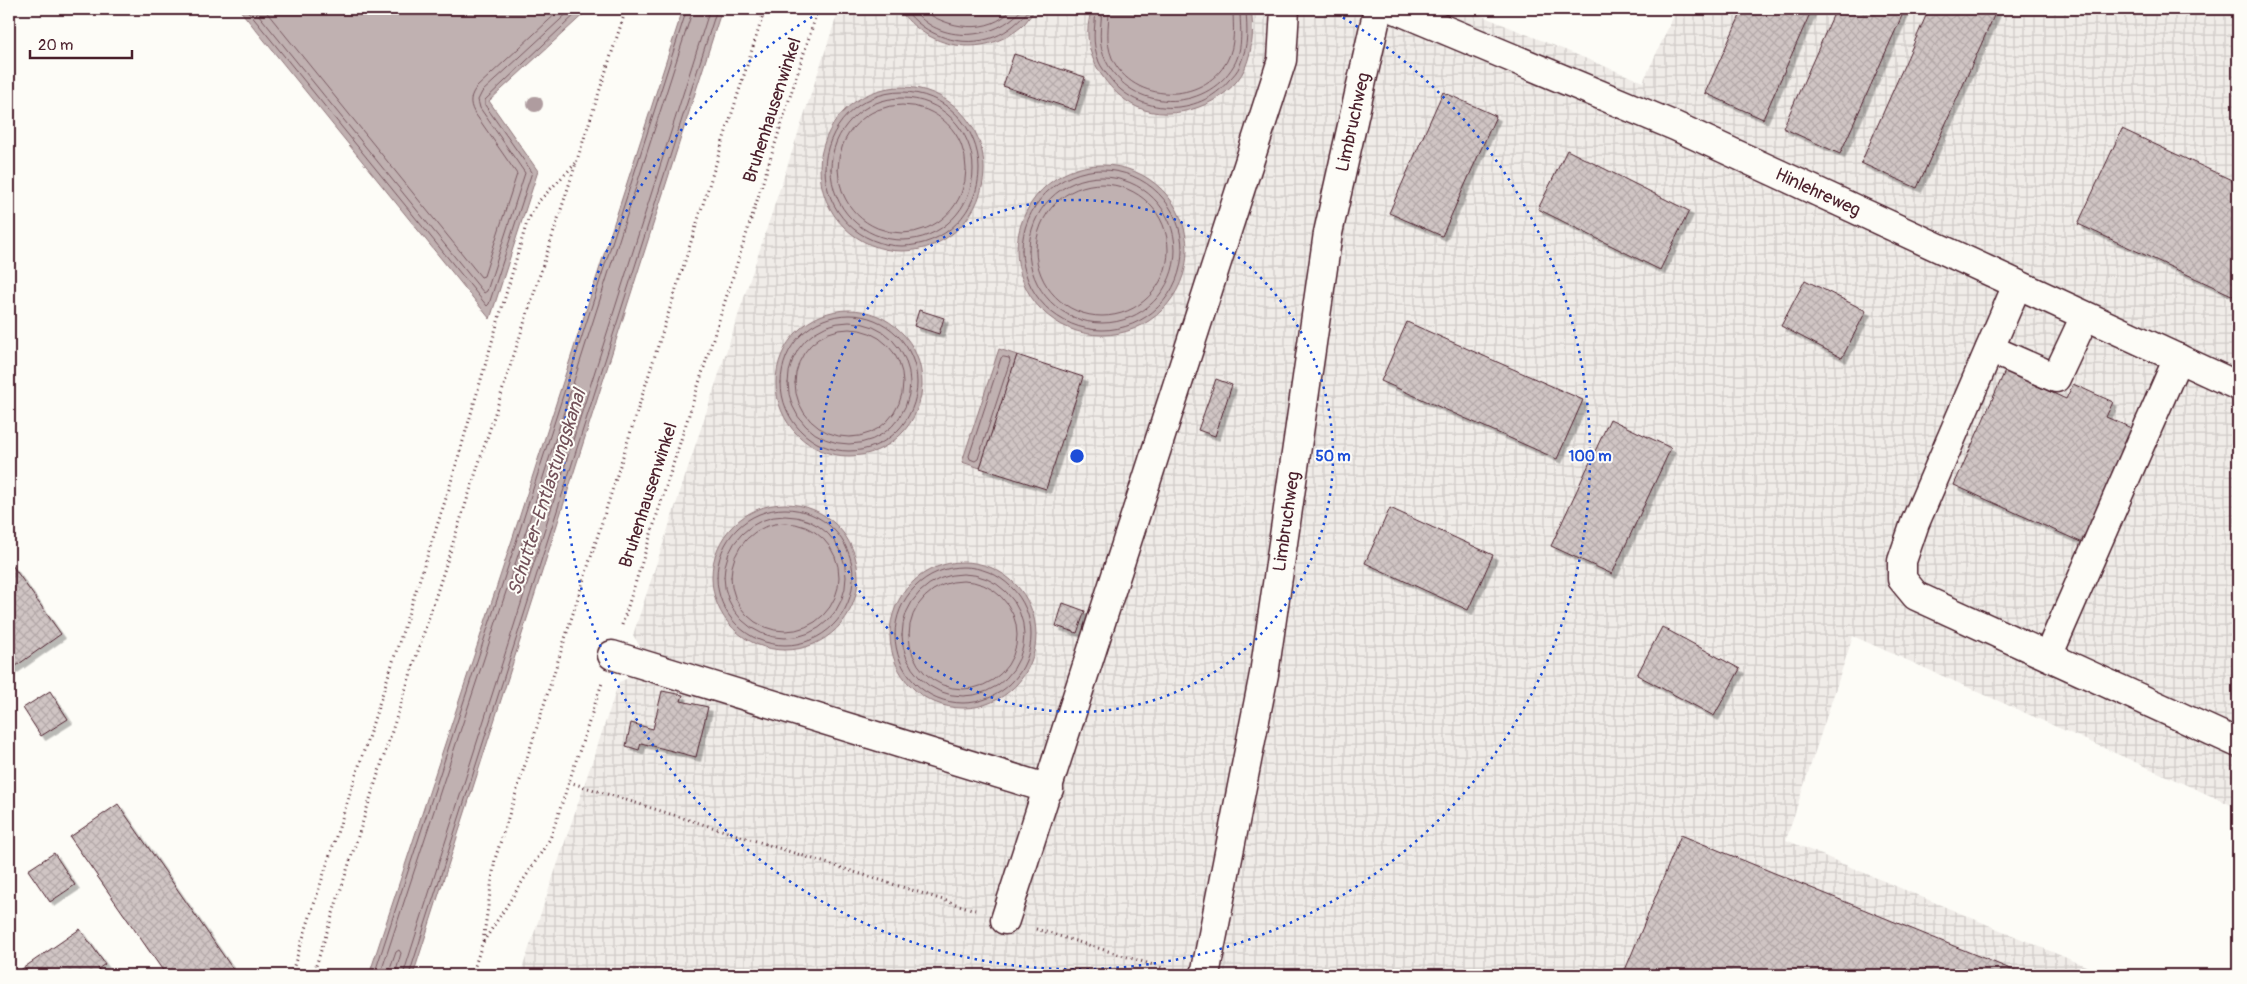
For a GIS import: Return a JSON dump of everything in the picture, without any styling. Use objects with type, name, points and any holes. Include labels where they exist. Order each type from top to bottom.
[{"type":"street","points":[[1005,920],[1049,789],[1282,60],[1285,9]]},
{"type":"street","name":"Limbruchweg","points":[[1205,975],[1264,674],[1328,233],[1378,9]]},
{"type":"street","name":"Hinlehreweg","points":[[1395,9],[1675,126],[2238,386]]},
{"type":"street","points":[[2017,285],[1914,523],[1902,561],[1902,579],[1916,596],[2238,743]]},
{"type":"street","points":[[1990,349],[2056,378],[2085,316]]},
{"type":"street","points":[[2048,656],[2178,358]]},
{"type":"street","points":[[612,655],[1049,789]]},
{"type":"path","points":[[313,975],[626,9]]},
{"type":"path","points":[[482,944],[495,859],[765,9]]},
{"type":"path","name":"Bruhenhausenwinkel","points":[[472,975],[482,944],[550,839],[612,655],[818,9]]},
{"type":"path","points":[[291,975],[450,489],[527,222],[538,202],[577,162]]},
{"type":"path","points":[[569,782],[1176,972]]},
{"type":"shaded area","points":[[839,9],[1465,9],[1643,82],[1677,9],[2238,9],[2238,808],[1853,636],[1786,840],[2107,975],[520,975],[619,682],[640,673],[646,656],[633,635]]},
{"type":"water","points":[[239,9],[589,9],[489,101],[538,171],[490,319]]},
{"type":"water","name":"Schutter-Entlastungskanal","points":[[683,9],[722,9],[413,975],[369,975],[513,537]]},
{"type":"water","points":[[899,9],[1036,9],[1021,27],[1006,37],[973,46],[956,45],[940,41],[924,33],[911,23]]},
{"type":"water","points":[[1091,9],[1251,9],[1252,39],[1248,61],[1237,81],[1213,101],[1182,112],[1151,112],[1137,107],[1122,98],[1110,86],[1097,68],[1092,58],[1088,41]]},
{"type":"water","points":[[910,87],[926,90],[941,96],[966,117],[975,130],[981,145],[984,169],[983,185],[975,208],[954,233],[941,242],[926,248],[894,251],[878,248],[856,238],[833,215],[821,185],[820,161],[823,145],[833,123],[856,100],[886,88]]},
{"type":"water","points":[[1102,165],[1127,169],[1142,175],[1162,190],[1177,210],[1183,225],[1187,250],[1183,275],[1177,290],[1162,310],[1142,325],[1127,331],[1102,335],[1077,331],[1062,325],[1042,310],[1027,290],[1021,275],[1017,250],[1021,225],[1027,210],[1042,190],[1062,175],[1077,169]]},
{"type":"water","points":[[849,310],[877,316],[900,332],[916,355],[922,383],[916,411],[900,434],[877,450],[849,456],[821,450],[798,434],[782,411],[776,383],[782,355],[798,332],[821,316]]},
{"type":"water","points":[[999,349],[1017,355],[980,468],[962,462]]},
{"type":"water","points":[[785,504],[813,510],[836,526],[852,549],[858,577],[852,605],[836,628],[813,644],[785,650],[757,644],[734,628],[718,605],[712,577],[718,549],[734,526],[757,510]]},
{"type":"water","points":[[963,562],[991,568],[1003,574],[1014,584],[1024,595],[1030,607],[1036,635],[1030,663],[1024,675],[1014,686],[1003,696],[991,702],[963,708],[935,702],[923,696],[912,686],[902,675],[896,663],[890,635],[896,607],[902,595],[912,584],[923,574],[935,568]]},
{"type":"building","points":[[1743,9],[1812,9],[1763,119],[1705,93]]},
{"type":"building","points":[[1836,9],[1905,9],[1840,154],[1783,128]]},
{"type":"building","points":[[1929,9],[1997,9],[1917,188],[1861,163]]},
{"type":"building","points":[[1014,54],[1085,77],[1075,110],[1003,86]]},
{"type":"building","points":[[1443,92],[1496,116],[1442,236],[1389,213]]},
{"type":"building","points":[[2122,129],[2238,183],[2238,298],[2078,224]]},
{"type":"building","points":[[1567,150],[1689,211],[1660,270],[1538,209]]},
{"type":"building","points":[[1805,280],[1866,311],[1842,358],[1781,326]]},
{"type":"building","points":[[919,310],[944,318],[939,334],[914,326]]},
{"type":"building","points":[[1407,322],[1583,400],[1557,459],[1381,381]]},
{"type":"building","points":[[1017,355],[1083,377],[1046,489],[980,468]]},
{"type":"building","points":[[2005,371],[2066,399],[2073,384],[2113,402],[2106,417],[2136,430],[2085,544],[1954,485]]},
{"type":"building","points":[[1216,379],[1232,385],[1215,436],[1198,430]]},
{"type":"building","points":[[1610,419],[1671,448],[1612,574],[1551,546]]},
{"type":"building","points":[[1390,508],[1493,555],[1468,610],[1365,563]]},
{"type":"building","points":[[12,565],[61,634],[9,671],[9,568]]},
{"type":"building","points":[[1063,603],[1085,611],[1077,633],[1056,626]]},
{"type":"building","points":[[1662,627],[1740,669],[1714,716],[1637,675]]},
{"type":"building","points":[[50,691],[68,719],[41,736],[23,708]]},
{"type":"building","points":[[662,691],[683,695],[681,701],[708,707],[696,757],[641,743],[639,750],[626,746],[631,723],[653,729]]},
{"type":"building","points":[[118,804],[237,975],[166,975],[70,837]]},
{"type":"building","points":[[1681,835],[2025,975],[1623,975]]},
{"type":"building","points":[[54,853],[75,885],[50,902],[28,870]]},
{"type":"building","points":[[80,929],[105,964],[98,969],[102,975],[17,975],[16,973]]}]
